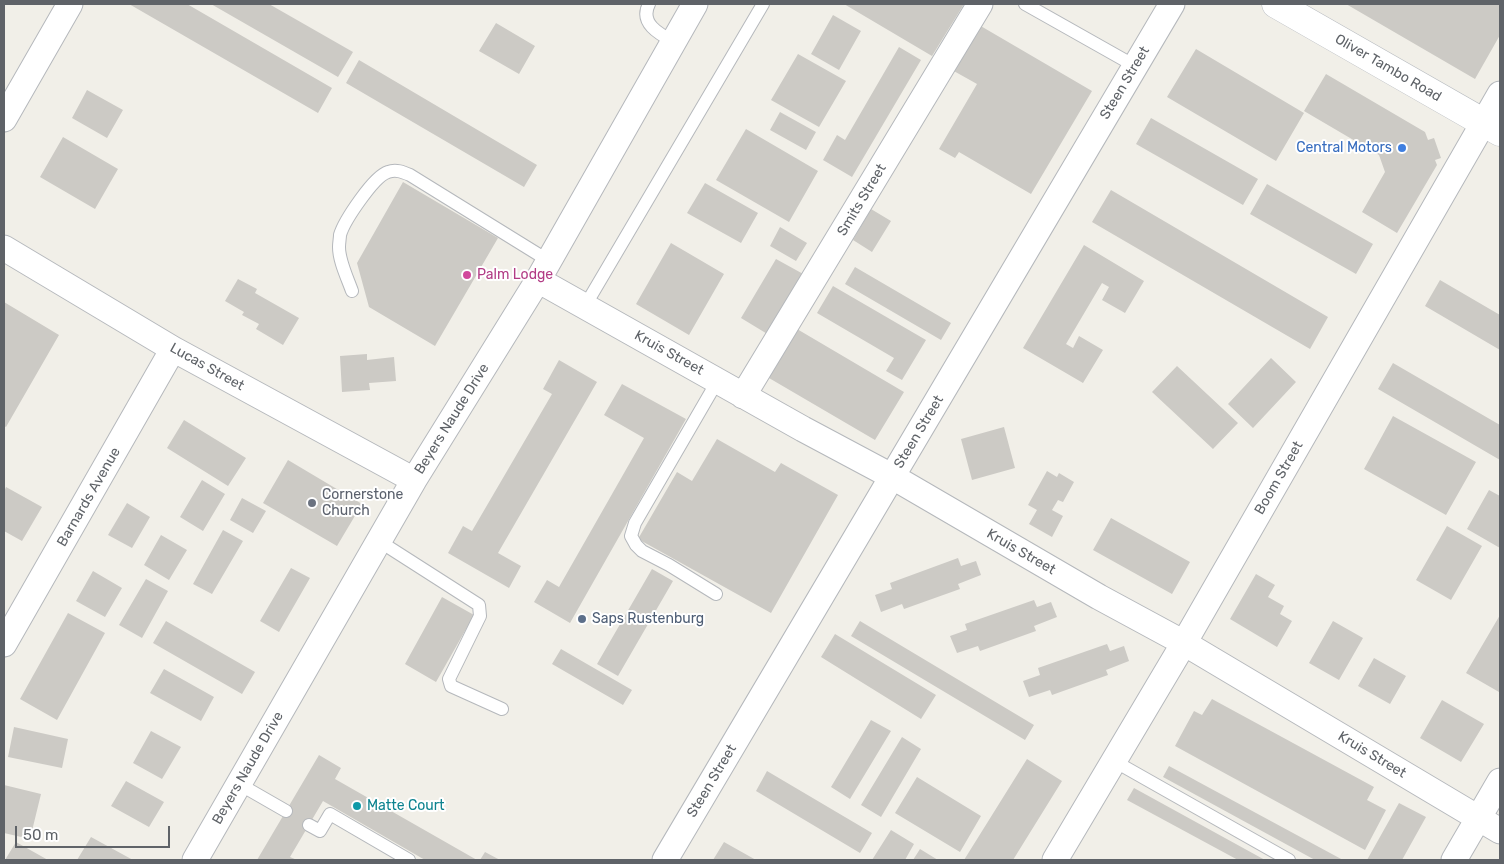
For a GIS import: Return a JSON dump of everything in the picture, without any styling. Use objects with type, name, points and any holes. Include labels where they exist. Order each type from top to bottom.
[{"type":"main road","name":"Oliver Tambo Road","points":[[1276,4],[1492,128]]},
{"type":"street","points":[[4,119],[70,4]]},
{"type":"street","name":"Beyers Naude Drive","points":[[195,860],[414,480],[543,270],[695,4]]},
{"type":"street","name":"Smits Street","points":[[743,396],[980,4]]},
{"type":"street","name":"Steen Street","points":[[665,860],[1172,4]]},
{"type":"street","name":"Boom Street","points":[[1055,860],[1492,128],[1500,94]]},
{"type":"street","name":"Lucas Street","points":[[4,248],[174,349],[414,480]]},
{"type":"street","name":"Kruis Street","points":[[543,270],[585,306],[718,380],[743,396],[893,477],[1091,592],[1184,643],[1500,831]]},
{"type":"street","name":"Barnards Avenue","points":[[4,644],[174,349]]},
{"type":"street","points":[[1454,860],[1500,781]]},
{"type":"lane","points":[[648,4],[645,10],[647,21],[655,31],[674,42]]},
{"type":"lane","points":[[585,306],[763,4]]},
{"type":"lane","points":[[1025,4],[1135,66]]},
{"type":"lane","points":[[352,291],[341,260],[340,234],[363,195],[377,179],[387,172],[398,171],[410,175],[543,270]]},
{"type":"lane","points":[[716,594],[642,551],[636,545],[632,536],[635,523],[718,380]]},
{"type":"lane","points":[[379,542],[479,605],[480,616],[449,680],[451,686],[502,709]]},
{"type":"lane","points":[[1114,761],[1289,860]]},
{"type":"lane","points":[[239,784],[286,811]]},
{"type":"lane","points":[[309,825],[320,831],[330,814],[409,860]]},
{"type":"building","points":[[129,4],[187,4],[332,88],[318,113]]},
{"type":"building","points":[[211,4],[269,4],[353,52],[338,77]]},
{"type":"building","points":[[844,4],[964,4],[932,56]]},
{"type":"building","points":[[1346,4],[1500,4],[1500,35],[1475,79]]},
{"type":"building","points":[[833,15],[861,31],[839,70],[811,54]]},
{"type":"building","points":[[496,23],[535,46],[519,74],[479,51]]},
{"type":"building","points":[[979,25],[1092,91],[1031,194],[959,152],[955,158],[939,149],[977,84],[952,70]]},
{"type":"building","points":[[899,47],[921,60],[852,177],[823,160],[837,135],[845,140]]},
{"type":"building","points":[[1196,49],[1304,113],[1276,161],[1167,97]]},
{"type":"building","points":[[798,54],[846,81],[819,127],[771,100]]},
{"type":"building","points":[[359,60],[537,165],[524,187],[346,83]]},
{"type":"building","name":"Central Motors","points":[[1326,74],[1425,132],[1428,140],[1434,138],[1441,158],[1435,160],[1437,165],[1397,233],[1362,212],[1385,172],[1379,155],[1304,111]]},
{"type":"building","points":[[87,90],[123,110],[107,138],[72,118]]},
{"type":"building","points":[[780,112],[816,132],[806,150],[770,130]]},
{"type":"building","points":[[1151,118],[1258,179],[1243,205],[1136,144]]},
{"type":"building","points":[[746,129],[818,171],[789,222],[716,180]]},
{"type":"building","points":[[63,137],[118,169],[95,209],[40,177]]},
{"type":"building","points":[[403,182],[498,238],[435,346],[369,307],[357,263]]},
{"type":"building","points":[[705,183],[758,213],[741,243],[687,213]]},
{"type":"building","points":[[1267,184],[1373,244],[1356,274],[1250,214]]},
{"type":"building","points":[[1111,190],[1328,317],[1310,349],[1092,222]]},
{"type":"building","points":[[871,209],[891,221],[872,252],[853,240]]},
{"type":"building","points":[[780,227],[807,243],[796,261],[770,246]]},
{"type":"building","points":[[671,243],[724,274],[689,335],[636,304]]},
{"type":"building","points":[[1084,245],[1144,281],[1125,313],[1102,300],[1109,287],[1102,283],[1066,344],[1073,348],[1079,336],[1103,350],[1083,383],[1023,348]]},
{"type":"building","points":[[776,259],[805,275],[769,335],[741,318]]},
{"type":"building","points":[[855,267],[951,323],[941,340],[845,284]]},
{"type":"building","points":[[238,279],[257,289],[255,293],[299,318],[283,345],[256,329],[259,324],[242,315],[244,312],[225,301]]},
{"type":"building","points":[[1440,280],[1500,315],[1500,350],[1425,306]]},
{"type":"building","points":[[833,286],[926,340],[902,380],[886,371],[894,358],[817,313]]},
{"type":"building","points":[[4,302],[59,335],[6,427],[4,426]]},
{"type":"building","points":[[797,329],[904,392],[875,440],[769,378]]},
{"type":"building","points":[[367,354],[367,360],[394,357],[396,381],[369,383],[370,390],[342,392],[340,356]]},
{"type":"building","points":[[1271,358],[1296,382],[1253,428],[1228,404]]},
{"type":"building","points":[[559,360],[597,382],[498,553],[521,566],[509,588],[448,553],[463,526],[472,531],[552,394],[543,389]]},
{"type":"building","points":[[1393,363],[1500,425],[1500,460],[1378,389]]},
{"type":"building","points":[[1177,366],[1238,423],[1213,449],[1152,392]]},
{"type":"building","points":[[622,384],[686,419],[570,623],[534,602],[547,580],[559,587],[644,438],[604,415]]},
{"type":"building","points":[[1393,416],[1476,462],[1446,515],[1364,469]]},
{"type":"building","points":[[184,420],[246,458],[228,486],[167,448]]},
{"type":"building","points":[[1004,427],[1015,468],[972,480],[961,439]]},
{"type":"building","points":[[717,439],[775,472],[781,463],[838,495],[771,613],[638,539],[677,472],[692,481]]},
{"type":"building","name":"Cornerstone Church","points":[[288,460],[362,504],[337,546],[263,503]]},
{"type":"building","points":[[1047,471],[1057,477],[1059,473],[1074,482],[1063,502],[1058,500],[1052,510],[1063,516],[1052,537],[1029,524],[1037,510],[1028,505]]},
{"type":"building","points":[[202,480],[225,494],[203,531],[180,517]]},
{"type":"building","points":[[6,487],[42,507],[22,541],[4,531],[4,492]]},
{"type":"building","points":[[1489,490],[1500,496],[1500,548],[1467,529]]},
{"type":"building","points":[[242,498],[266,511],[253,533],[230,520]]},
{"type":"building","points":[[127,503],[150,517],[132,548],[108,535]]},
{"type":"building","points":[[1111,518],[1190,562],[1172,594],[1093,550]]},
{"type":"building","points":[[1447,526],[1482,546],[1451,600],[1416,580]]},
{"type":"building","points":[[223,530],[243,541],[212,594],[193,584]]},
{"type":"building","points":[[161,535],[187,550],[169,580],[144,565]]},
{"type":"building","points":[[958,558],[961,566],[976,561],[981,575],[958,584],[960,589],[904,609],[902,604],[881,612],[875,595],[892,589],[890,583]]},
{"type":"building","points":[[291,568],[310,578],[279,632],[260,621]]},
{"type":"building","points":[[652,569],[673,581],[618,676],[597,664]]},
{"type":"building","points":[[93,571],[122,588],[105,617],[76,601]]},
{"type":"building","points":[[1256,574],[1275,585],[1268,597],[1284,606],[1280,614],[1292,621],[1277,647],[1230,619]]},
{"type":"building","points":[[146,579],[168,591],[142,638],[119,625]]},
{"type":"building","points":[[442,597],[474,615],[436,682],[405,664]]},
{"type":"building","points":[[1034,600],[1037,607],[1051,602],[1057,617],[1034,626],[1036,631],[980,651],[978,646],[957,653],[950,636],[967,630],[965,624]]},
{"type":"building","points":[[68,613],[105,633],[57,720],[20,699]]},
{"type":"building","points":[[1500,615],[1500,691],[1499,692],[1466,673]]},
{"type":"building","points":[[166,621],[255,672],[242,694],[153,643]]},
{"type":"building","points":[[860,621],[1034,725],[1025,740],[851,636]]},
{"type":"building","points":[[1333,621],[1363,638],[1339,680],[1309,663]]},
{"type":"building","points":[[835,634],[936,695],[921,719],[821,657]]},
{"type":"building","points":[[1107,644],[1110,651],[1124,646],[1129,661],[1106,670],[1108,675],[1052,695],[1050,690],[1029,697],[1023,681],[1040,675],[1038,668]]},
{"type":"building","points":[[561,649],[632,690],[623,705],[552,664]]},
{"type":"building","points":[[1374,658],[1406,676],[1390,704],[1358,686]]},
{"type":"building","points":[[164,669],[214,697],[201,721],[150,693]]},
{"type":"building","points":[[1212,699],[1374,787],[1367,800],[1386,810],[1365,850],[1175,746],[1194,711],[1202,715]]},
{"type":"building","points":[[1442,700],[1484,724],[1461,762],[1420,738]]},
{"type":"building","points":[[871,720],[891,731],[850,799],[831,787]]},
{"type":"building","points":[[14,727],[68,739],[62,768],[8,757]]},
{"type":"building","points":[[151,731],[181,747],[162,779],[133,763]]},
{"type":"building","points":[[902,737],[921,749],[881,817],[861,805]]},
{"type":"building","name":"Matte Court","points":[[319,755],[341,768],[335,779],[477,860],[425,860],[323,801],[290,857],[297,860],[257,860]]},
{"type":"building","points":[[1027,759],[1062,781],[1013,860],[964,860]]},
{"type":"building","points":[[1169,766],[1343,860],[1315,860],[1163,777]]},
{"type":"building","points":[[767,771],[872,833],[860,853],[756,791]]},
{"type":"building","points":[[917,777],[981,816],[960,852],[895,813]]},
{"type":"building","points":[[126,781],[164,802],[149,827],[111,806]]},
{"type":"building","points":[[4,785],[41,794],[30,839],[4,833]]},
{"type":"building","points":[[1134,788],[1265,860],[1238,860],[1127,800]]},
{"type":"building","points":[[1399,803],[1426,817],[1402,860],[1367,860]]},
{"type":"building","points":[[891,830],[914,844],[905,860],[872,860]]},
{"type":"building","points":[[91,837],[133,860],[77,860]]},
{"type":"building","points":[[16,842],[48,860],[5,860]]},
{"type":"building","points":[[724,842],[756,860],[713,860]]},
{"type":"building","points":[[920,849],[938,860],[913,860]]},
{"type":"building","points":[[485,852],[500,860],[480,860]]},
{"type":"place","name":"Central Motors","points":[[1402,148]]},
{"type":"place","name":"Palm Lodge","points":[[467,275]]},
{"type":"place","name":"Cornerstone Church","points":[[312,503]]},
{"type":"place","name":"Saps Rustenburg","points":[[582,619]]},
{"type":"place","name":"Matte Court","points":[[357,806]]}]
